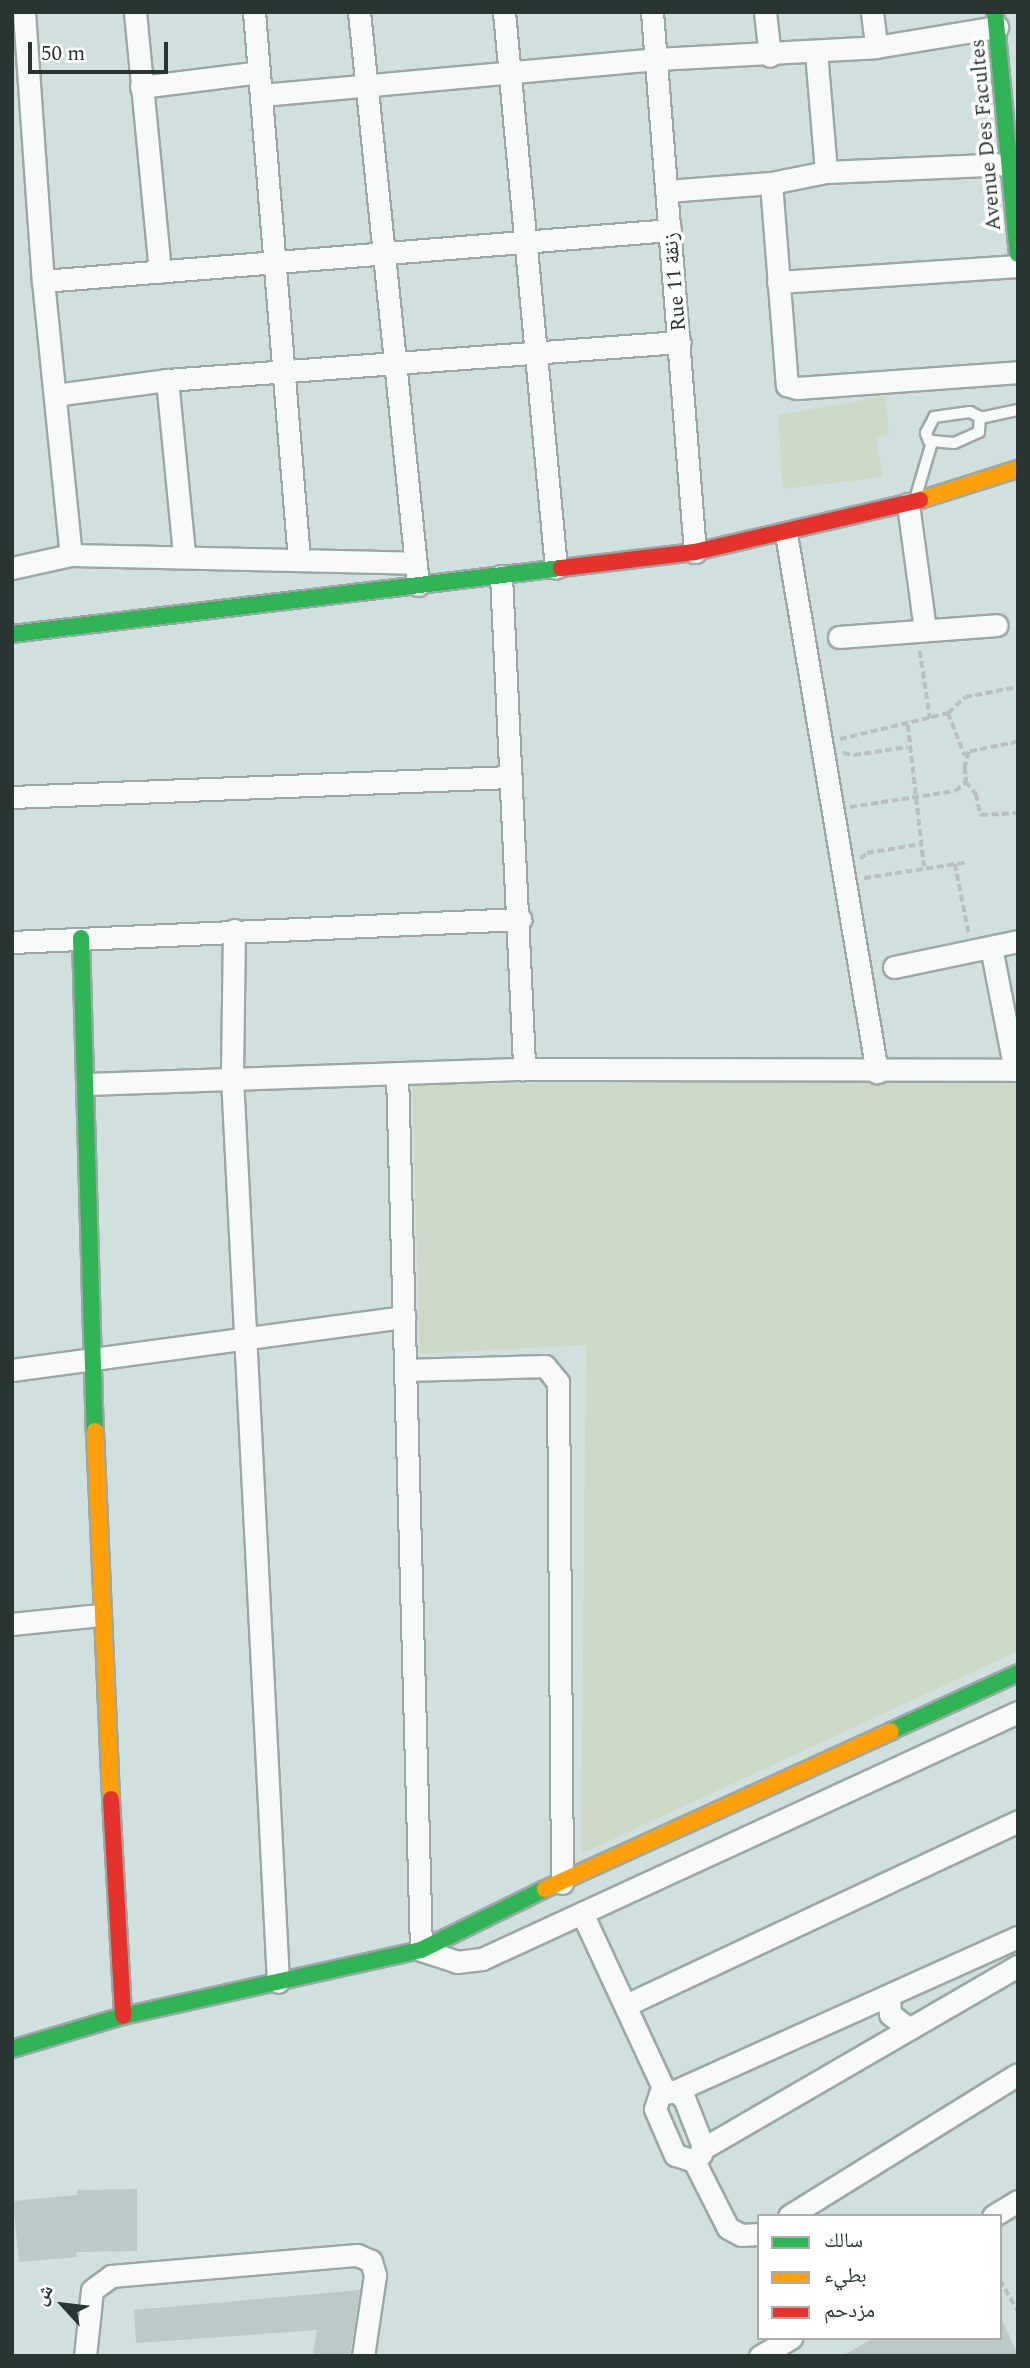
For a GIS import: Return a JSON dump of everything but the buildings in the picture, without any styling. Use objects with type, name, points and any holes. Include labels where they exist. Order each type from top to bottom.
[{"type":"street","points":[[24,12],[21,92],[71,555]]},
{"type":"street","points":[[135,12],[160,272]]},
{"type":"street","points":[[254,12],[299,559]]},
{"type":"street","points":[[359,12],[418,585]]},
{"type":"street","points":[[504,12],[556,568]]},
{"type":"street","name":"Rue 11 زنقة","points":[[652,12],[695,552]]},
{"type":"street","points":[[765,12],[770,56]]},
{"type":"street","points":[[872,12],[876,47]]},
{"type":"street","points":[[261,95],[656,59],[770,56],[876,47],[996,19],[1018,21]]},
{"type":"street","name":"Avenue Des Facultes","points":[[996,19],[1018,254]]},
{"type":"street","points":[[816,52],[826,172]]},
{"type":"street","points":[[141,87],[259,72]]},
{"type":"street","points":[[667,191],[771,183],[826,172],[1010,164]]},
{"type":"street","points":[[771,183],[787,385],[797,388],[1018,372]]},
{"type":"street","points":[[43,281],[382,251],[670,230]]},
{"type":"street","points":[[778,282],[1018,265]]},
{"type":"street","points":[[55,394],[167,380],[284,370],[536,350],[680,342]]},
{"type":"street","points":[[167,380],[184,554]]},
{"type":"street","points":[[12,634],[695,552],[786,534],[911,503],[1018,469]]},
{"type":"street","points":[[911,503],[921,631]]},
{"type":"street","points":[[786,534],[877,1072]]},
{"type":"street","points":[[12,568],[71,555],[184,554],[416,563]]},
{"type":"street","points":[[501,576],[520,919],[524,1069]]},
{"type":"street","points":[[839,637],[997,625]]},
{"type":"street","points":[[12,797],[511,777]]},
{"type":"street","points":[[12,942],[520,919]]},
{"type":"street","points":[[234,930],[232,1077],[248,1338],[278,1982]]},
{"type":"street","points":[[81,938],[100,1615],[123,2016]]},
{"type":"street","points":[[894,967],[1018,941]]},
{"type":"street","points":[[87,1084],[524,1069],[877,1072],[1017,1070],[981,949]]},
{"type":"street","points":[[397,1073],[421,1950]]},
{"type":"street","points":[[12,1370],[404,1317]]},
{"type":"street","points":[[405,1370],[545,1366],[558,1382],[562,1883]]},
{"type":"street","points":[[12,1624],[100,1615]]},
{"type":"street","points":[[12,2049],[123,2016],[421,1950],[469,1923],[1018,1674]]},
{"type":"street","points":[[421,1950],[457,1962],[481,1959],[1018,1712]]},
{"type":"street","points":[[626,2005],[1018,1821]]},
{"type":"street","points":[[582,1913],[670,2091],[684,2098],[698,2155],[728,2228],[741,2235],[757,2234]]},
{"type":"street","points":[[1018,1937],[670,2091],[655,2109],[676,2155],[698,2155],[1018,1966]]},
{"type":"street","points":[[923,1979],[940,1994],[936,2013]]},
{"type":"street","points":[[889,1995],[890,2014],[909,2029]]},
{"type":"street","points":[[792,2214],[1018,2074]]},
{"type":"street","points":[[996,2214],[1018,2201]]},
{"type":"street","points":[[85,2356],[92,2290],[111,2276],[357,2255],[371,2261],[375,2275],[363,2356]]},
{"type":"street","points":[[760,2356],[787,2340]]},
{"type":"street","points":[[791,2340],[800,2356]]},
{"type":"lane","points":[[932,442],[926,433],[934,416],[970,412],[981,418],[1018,410]]},
{"type":"lane","points":[[932,442],[969,439],[979,432],[981,418]]},
{"type":"lane","points":[[911,503],[932,442]]},
{"type":"path","points":[[921,631],[930,718]]},
{"type":"path","points":[[907,747],[847,755],[840,740],[852,732],[909,723],[948,713],[964,697],[1018,687]]},
{"type":"path","points":[[948,713],[965,756],[966,782],[976,794],[984,817],[1018,813]]},
{"type":"path","points":[[909,723],[907,747],[923,866]]},
{"type":"path","points":[[965,756],[1018,742]]},
{"type":"path","points":[[831,810],[955,791],[966,782]]},
{"type":"path","points":[[920,844],[867,853],[860,858],[860,867],[867,880],[917,872],[923,866],[968,862]]},
{"type":"path","points":[[955,864],[981,949]]},
{"type":"path","points":[[1002,2283],[1018,2311]]},
{"type":"green space","points":[[886,396],[889,434],[876,438],[883,477],[783,489],[778,415]]},
{"type":"green space","points":[[1018,1079],[1018,1651],[581,1854],[586,1345],[420,1354],[412,1085]]},
{"type":"traffic: fast","points":[[995,12],[1018,254]]},
{"type":"traffic: fast","points":[[12,634],[561,568]]},
{"type":"traffic: fast","points":[[81,938],[95,1431]]},
{"type":"traffic: fast","points":[[891,1731],[1018,1673]]},
{"type":"traffic: fast","points":[[12,2049],[123,2016],[421,1950],[545,1889]]},
{"type":"traffic: slow","points":[[920,500],[1018,469]]},
{"type":"traffic: slow","points":[[95,1431],[111,1799]]},
{"type":"traffic: slow","points":[[545,1889],[891,1731]]},
{"type":"traffic: jam","points":[[561,568],[695,552],[920,500]]},
{"type":"traffic: jam","points":[[111,1799],[123,2016]]}]
